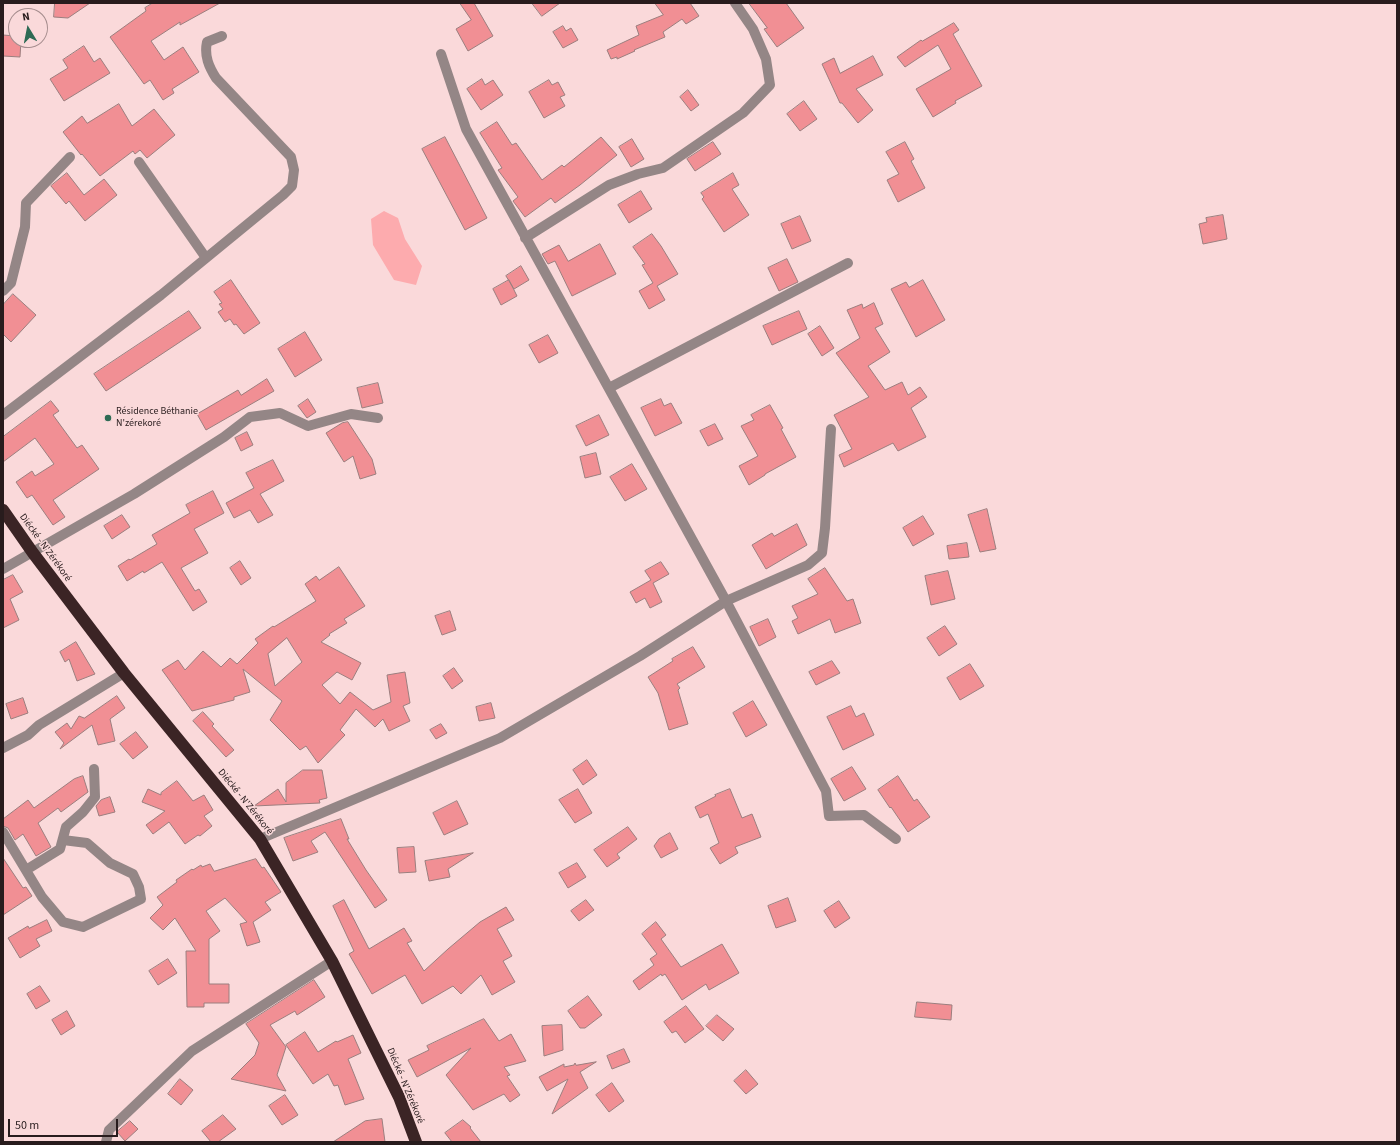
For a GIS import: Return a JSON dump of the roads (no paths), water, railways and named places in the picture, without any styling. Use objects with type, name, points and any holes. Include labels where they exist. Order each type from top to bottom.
[{"type":"highway","name":"Diécké - N'Zérékoré","points":[[3,510],[33,553],[124,673],[260,839],[332,961],[399,1097],[416,1142]]},
{"type":"street","points":[[526,238],[609,185],[638,174],[663,168],[743,113],[770,85],[766,59],[753,29],[735,3]]},
{"type":"street","points":[[3,415],[161,295],[292,186],[294,170],[291,157],[216,78],[209,68],[206,51],[208,42],[222,36]]},
{"type":"street","points":[[441,54],[466,129],[726,601],[826,791],[829,816],[864,815],[896,839]]},
{"type":"street","points":[[3,291],[11,283],[25,227],[26,203],[70,157]]},
{"type":"street","points":[[139,162],[206,258]]},
{"type":"street","points":[[609,388],[848,263]]},
{"type":"street","points":[[3,569],[134,494],[224,437],[250,417],[280,413],[308,426],[351,414],[378,418]]},
{"type":"street","points":[[260,839],[500,738],[640,656],[726,601],[808,564],[822,553],[831,429]]},
{"type":"street","points":[[3,748],[28,735],[39,725],[124,673]]},
{"type":"street","points":[[26,870],[60,849],[66,827],[83,812],[94,797],[94,769]]},
{"type":"street","points":[[3,832],[42,898],[63,922],[83,927],[141,900],[139,886],[134,874],[110,863],[87,843],[63,840]]},
{"type":"street","points":[[106,1142],[109,1130],[192,1051],[332,961]]},
{"type":"place","name":"Résidence Béthanie N'zérekoré","points":[[108,418]]}]
